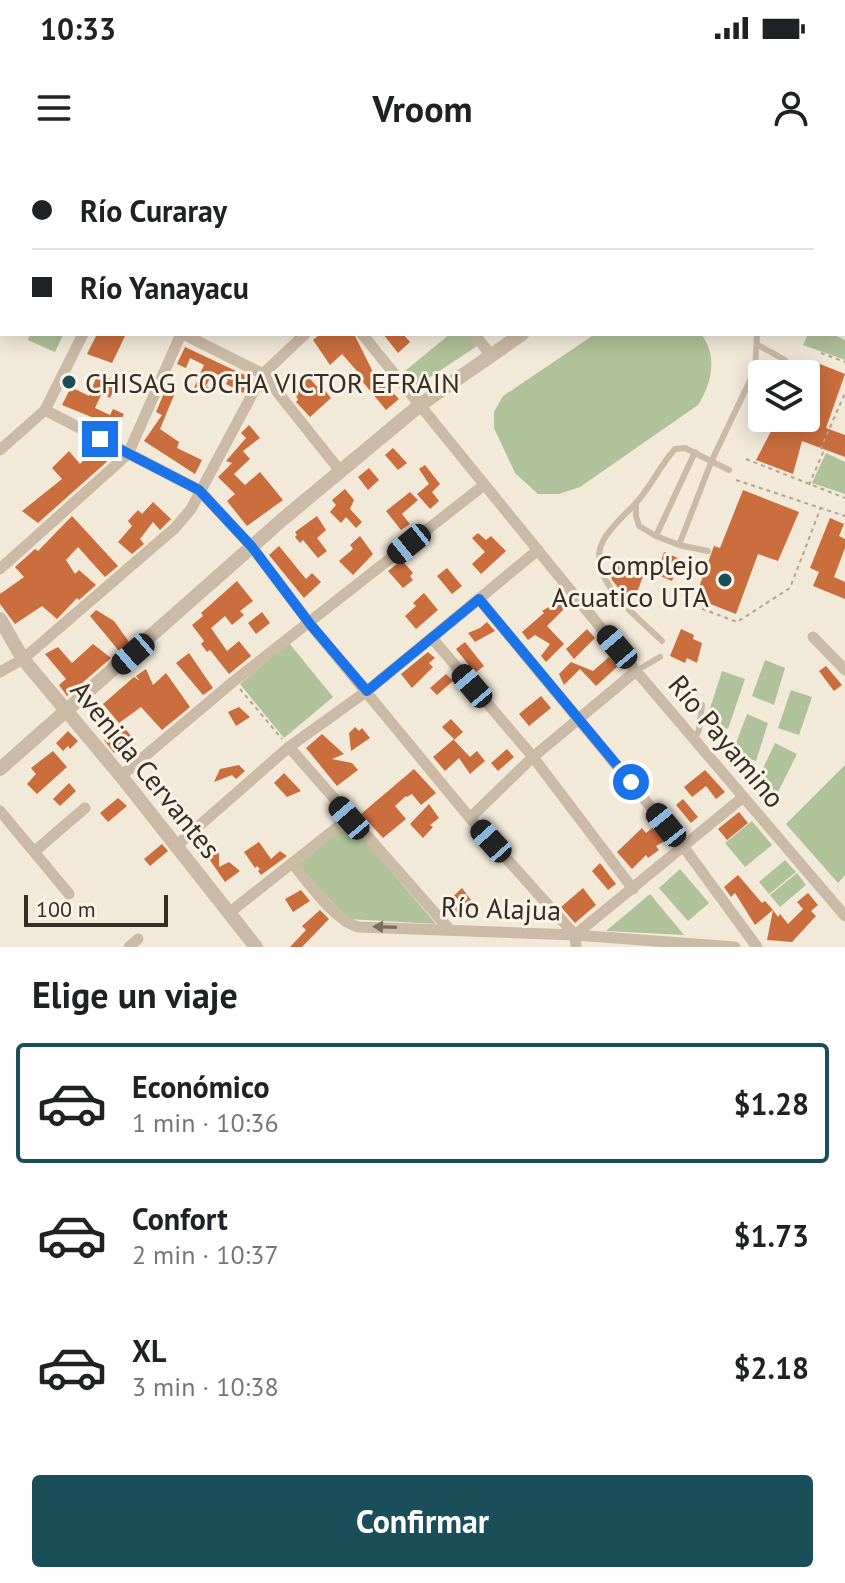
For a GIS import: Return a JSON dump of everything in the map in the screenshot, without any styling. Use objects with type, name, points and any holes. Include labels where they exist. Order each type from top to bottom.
[{"type":"street","points":[[0,450],[45,410],[82,336]]},
{"type":"street","points":[[0,569],[128,454],[181,336]]},
{"type":"street","points":[[186,336],[263,374],[341,472]]},
{"type":"street","points":[[0,672],[23,659],[175,528],[191,509],[263,374],[303,336]]},
{"type":"street","name":"Río Payamino","points":[[364,336],[694,741],[845,916]]},
{"type":"street","points":[[476,336],[491,355]]},
{"type":"street","points":[[0,769],[252,547],[420,405],[519,336]]},
{"type":"street","points":[[45,410],[199,490],[252,547],[310,624],[575,941],[742,798]]},
{"type":"street","points":[[121,776],[234,681],[484,485]]},
{"type":"street","points":[[176,846],[289,747],[367,691],[538,550]]},
{"type":"street","points":[[479,599],[683,846],[757,947]]},
{"type":"street","name":"Avenida Cervantes","points":[[0,619],[23,659],[121,776],[256,947]]},
{"type":"street","points":[[813,637],[845,670]]},
{"type":"street","points":[[432,638],[533,757],[633,889]]},
{"type":"street","points":[[470,818],[533,757],[636,671]]},
{"type":"street","points":[[289,747],[449,929]]},
{"type":"street","points":[[35,851],[85,808]]},
{"type":"street","points":[[0,811],[69,894]]},
{"type":"street","points":[[229,913],[349,818]]},
{"type":"street","name":"Río Alajua","points":[[292,863],[348,924],[358,927],[449,929],[575,941],[735,947]]},
{"type":"lane","points":[[679,545],[712,460],[755,370],[757,336]]},
{"type":"lane","points":[[758,345],[785,360]]},
{"type":"lane","points":[[662,641],[605,581],[598,562],[601,544],[636,503],[675,449],[680,447],[695,452],[729,470]]},
{"type":"lane","points":[[656,536],[695,452]]},
{"type":"lane","points":[[636,503],[639,526],[679,545],[708,551]]},
{"type":"lane","points":[[636,671],[660,657]]},
{"type":"lane","points":[[694,741],[699,730],[702,705]]},
{"type":"path","points":[[821,353],[845,362]]},
{"type":"path","points":[[809,485],[824,450],[821,448],[829,427],[845,393]]},
{"type":"path","points":[[746,459],[845,498]]},
{"type":"path","points":[[736,480],[845,516]]},
{"type":"path","points":[[687,603],[737,622],[790,588],[821,507]]},
{"type":"path","points":[[234,681],[289,747]]},
{"type":"green space","points":[[29,336],[63,336],[55,352],[28,340]]},
{"type":"green space","points":[[448,336],[469,336],[477,346],[417,386],[405,371]]},
{"type":"green space","points":[[592,336],[702,336],[710,351],[710,379],[698,405],[580,487],[559,494],[538,494],[515,473],[494,428],[494,412],[503,396]]},
{"type":"green space","points":[[807,336],[836,336],[845,340],[845,360],[803,345]]},
{"type":"green space","points":[[826,453],[845,462],[845,494],[812,483]]},
{"type":"green space","points":[[289,643],[333,697],[284,738],[240,684]]},
{"type":"green space","points":[[765,660],[785,668],[774,705],[752,696]]},
{"type":"green space","points":[[722,671],[745,679],[728,729],[706,721]]},
{"type":"green space","points":[[791,690],[812,697],[799,735],[778,728]]},
{"type":"green space","points":[[747,714],[768,723],[756,761],[732,754]]},
{"type":"green space","points":[[775,743],[797,754],[778,792],[757,781]]},
{"type":"green space","points":[[845,765],[845,875],[838,883],[786,824]]},
{"type":"green space","points":[[752,821],[772,845],[745,867],[725,843]]},
{"type":"green space","points":[[349,822],[436,924],[348,919],[296,864]]},
{"type":"green space","points":[[785,860],[796,872],[769,894],[759,882]]},
{"type":"green space","points":[[680,869],[709,903],[688,921],[659,888]]},
{"type":"green space","points":[[797,873],[806,885],[780,907],[770,895]]},
{"type":"green space","points":[[650,894],[684,935],[606,931]]},
{"type":"building","points":[[96,336],[125,336],[112,363],[87,354]]},
{"type":"building","points":[[318,336],[355,336],[373,372],[399,399],[386,410],[342,354],[330,365],[313,340]]},
{"type":"building","points":[[385,336],[405,336],[410,342],[398,353]]},
{"type":"building","points":[[185,347],[251,378],[243,393],[213,372],[206,386],[211,389],[208,395],[194,388],[204,365],[190,358],[186,368],[177,364]]},
{"type":"building","points":[[820,364],[845,374],[826,428],[845,435],[845,457],[802,441],[793,474],[756,460],[771,432],[820,432]]},
{"type":"building","points":[[304,372],[331,398],[310,417],[296,402],[298,400],[291,384]]},
{"type":"building","points":[[98,373],[117,382],[110,398],[102,393],[95,408],[110,415],[113,409],[124,414],[115,432],[93,421],[94,418],[62,405],[71,387],[89,396]]},
{"type":"building","points":[[168,384],[177,388],[160,429],[179,442],[177,448],[202,460],[195,474],[144,441],[162,415],[156,412]]},
{"type":"building","points":[[249,425],[260,438],[243,451],[250,459],[234,474],[245,485],[260,472],[283,500],[247,526],[227,501],[235,494],[218,477],[232,463],[226,461],[246,438],[241,433]]},
{"type":"building","points":[[97,447],[111,458],[38,523],[22,511],[62,479],[52,468],[69,451],[80,464]]},
{"type":"building","points":[[393,448],[407,463],[398,470],[385,455]]},
{"type":"building","points":[[425,465],[440,484],[432,492],[439,501],[430,509],[417,494],[429,484],[419,469]]},
{"type":"building","points":[[369,468],[379,480],[368,490],[358,477]]},
{"type":"building","points":[[345,489],[354,500],[350,509],[362,522],[356,528],[346,517],[341,523],[330,512],[336,505],[332,500]]},
{"type":"building","points":[[743,490],[799,512],[778,561],[758,554],[736,614],[695,598],[714,546],[720,548]]},
{"type":"building","points":[[410,492],[418,500],[402,514],[410,524],[401,530],[386,511]]},
{"type":"building","points":[[153,502],[171,519],[160,530],[153,522],[140,539],[144,544],[132,554],[118,542],[132,526],[128,521],[138,510],[142,514]]},
{"type":"building","points":[[72,516],[118,566],[105,577],[78,547],[66,560],[75,574],[79,570],[96,585],[79,600],[77,598],[57,619],[42,606],[15,624],[0,604],[0,594],[24,577],[15,567],[35,549],[38,551]]},
{"type":"building","points":[[317,516],[326,530],[317,538],[327,551],[318,558],[303,540],[300,543],[295,537],[295,532]]},
{"type":"building","points":[[830,518],[844,524],[839,536],[845,539],[845,548],[834,577],[845,582],[845,599],[813,586],[819,572],[810,568]]},
{"type":"building","points":[[478,533],[486,540],[491,536],[506,551],[481,574],[472,564],[485,552],[472,538]]},
{"type":"building","points":[[360,536],[373,554],[353,575],[339,561],[353,549],[350,545]]},
{"type":"building","points":[[279,546],[306,579],[312,573],[321,582],[304,598],[269,555]]},
{"type":"building","points":[[664,552],[680,559],[672,581],[656,574]]},
{"type":"building","points":[[402,560],[413,573],[410,576],[413,580],[403,588],[388,571]]},
{"type":"building","points":[[615,562],[644,574],[636,595],[629,593],[625,596],[612,580],[610,573]]},
{"type":"building","points":[[447,568],[462,586],[452,594],[437,576]]},
{"type":"building","points":[[237,581],[253,601],[240,611],[244,615],[232,625],[225,616],[211,628],[227,651],[239,641],[251,656],[229,674],[210,650],[207,652],[201,644],[204,641],[192,625]]},
{"type":"building","points":[[424,593],[438,610],[416,629],[405,616]]},
{"type":"building","points":[[565,597],[570,603],[547,626],[564,644],[546,662],[541,656],[550,644],[535,635],[528,640],[522,632],[544,613],[542,611]]},
{"type":"building","points":[[96,610],[114,621],[129,642],[119,651],[90,616]]},
{"type":"building","points":[[262,612],[270,623],[256,634],[248,623]]},
{"type":"building","points":[[487,622],[495,631],[475,642],[468,633]]},
{"type":"building","points":[[587,629],[595,638],[574,659],[566,649]]},
{"type":"building","points":[[681,629],[702,643],[697,663],[687,658],[685,663],[670,656]]},
{"type":"building","points":[[465,642],[484,666],[475,673],[456,649]]},
{"type":"building","points":[[93,644],[111,658],[67,696],[59,685],[66,679],[45,654],[58,647],[72,663]]},
{"type":"building","points":[[428,652],[435,658],[429,663],[433,667],[412,688],[401,674]]},
{"type":"building","points":[[189,653],[213,688],[203,695],[176,663]]},
{"type":"building","points":[[609,657],[618,666],[596,686],[580,669],[564,685],[559,674],[571,662],[593,671]]},
{"type":"building","points":[[826,666],[842,685],[834,691],[819,671]]},
{"type":"building","points":[[146,669],[153,685],[166,673],[190,707],[162,730],[141,707],[119,723],[103,704],[134,677],[140,681],[136,676]]},
{"type":"building","points":[[446,674],[453,681],[437,695],[430,688]]},
{"type":"building","points":[[541,696],[551,708],[529,726],[519,714]]},
{"type":"building","points":[[239,707],[250,717],[236,726],[228,712]]},
{"type":"building","points":[[451,719],[463,732],[454,740],[470,757],[477,751],[485,761],[470,774],[459,758],[445,771],[433,757],[454,739],[442,727]]},
{"type":"building","points":[[122,725],[132,737],[114,753],[104,740]]},
{"type":"building","points":[[355,727],[359,731],[362,728],[370,738],[351,751],[349,733]]},
{"type":"building","points":[[68,731],[78,741],[63,751],[56,743]]},
{"type":"building","points":[[322,734],[344,754],[332,759],[352,763],[358,770],[337,786],[306,748]]},
{"type":"building","points":[[507,749],[514,757],[498,771],[491,763]]},
{"type":"building","points":[[53,751],[67,767],[37,794],[27,784],[36,774],[31,768]]},
{"type":"building","points":[[239,765],[245,771],[236,779],[232,775],[214,782],[220,769]]},
{"type":"building","points":[[414,769],[436,793],[421,805],[412,794],[406,796],[395,806],[406,819],[383,838],[361,814]]},
{"type":"building","points":[[705,770],[725,792],[716,799],[706,786],[692,797],[684,787]]},
{"type":"building","points":[[284,773],[301,791],[287,797],[274,783]]},
{"type":"building","points":[[69,783],[76,791],[60,806],[53,799]]},
{"type":"building","points":[[118,798],[127,806],[108,822],[100,813]]},
{"type":"building","points":[[683,799],[698,817],[691,823],[676,805]]},
{"type":"building","points":[[429,804],[439,818],[430,825],[433,827],[423,838],[410,824]]},
{"type":"building","points":[[739,812],[748,823],[727,840],[718,829]]},
{"type":"building","points":[[655,826],[667,840],[656,846],[659,850],[648,858],[646,855],[632,869],[617,852],[642,828],[646,833]]},
{"type":"building","points":[[259,842],[271,859],[280,851],[287,856],[261,875],[260,869],[255,868],[244,852]]},
{"type":"building","points":[[162,844],[168,851],[150,866],[144,859]]},
{"type":"building","points":[[205,853],[219,853],[219,867],[229,862],[240,871],[225,882]]},
{"type":"building","points":[[600,863],[616,884],[608,890],[592,871]]},
{"type":"building","points":[[738,875],[762,903],[765,901],[773,910],[755,925],[735,893],[731,897],[724,887]]},
{"type":"building","points":[[462,888],[471,900],[455,913],[444,905]]},
{"type":"building","points":[[583,888],[596,905],[575,923],[561,907]]},
{"type":"building","points":[[301,890],[310,901],[293,912],[285,899]]},
{"type":"building","points":[[808,893],[818,905],[811,911],[816,916],[792,942],[767,940],[773,910],[788,924],[803,909],[797,902]]},
{"type":"building","points":[[320,910],[329,919],[302,947],[290,947],[306,930],[302,926]]},
{"type":"place","name":"CHISAG COCHA VICTOR EFRAIN","points":[[69,382]]},
{"type":"place","name":"Complejo Acuatico UTA","points":[[725,580]]},
{"type":"route","points":[[100,439],[199,490],[252,547],[310,624],[367,691],[479,599],[631,782]]}]
